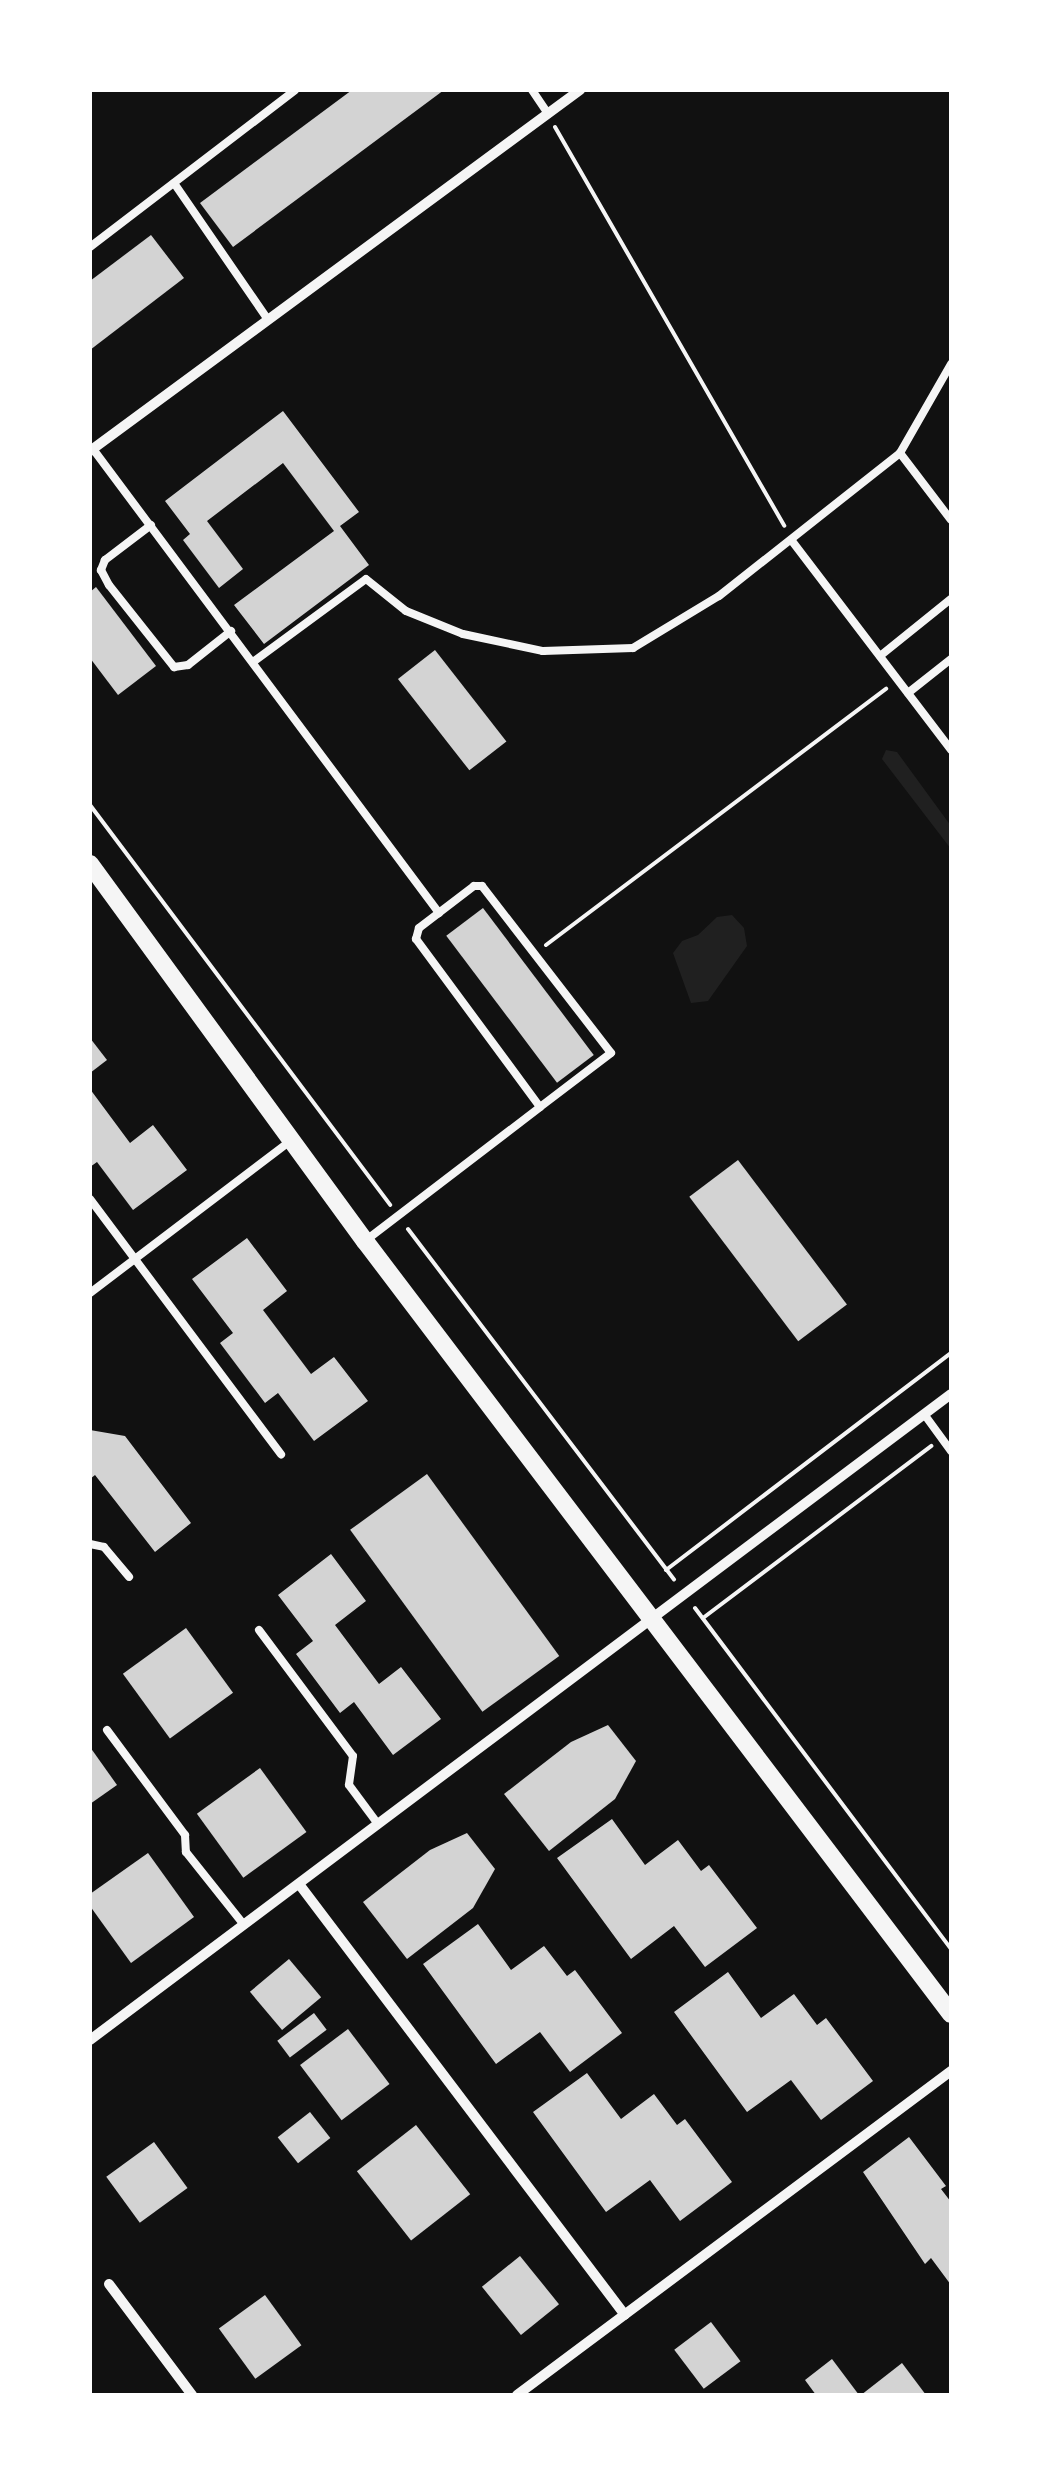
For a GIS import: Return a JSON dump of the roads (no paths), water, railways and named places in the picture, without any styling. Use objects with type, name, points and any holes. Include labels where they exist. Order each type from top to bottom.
[{"type":"street","points":[[92,450],[580,90]]},
{"type":"street","points":[[90,864],[365,1241],[951,2014]]},
{"type":"street","points":[[90,2040],[951,1394]]},
{"type":"street","points":[[299,1884],[625,2314]]},
{"type":"street","points":[[517,2395],[951,2070]]},
{"type":"street","points":[[109,2284],[192,2395]]},
{"type":"lane","points":[[90,247],[295,90]]},
{"type":"lane","points":[[532,90],[548,114]]},
{"type":"lane","points":[[174,183],[268,320]]},
{"type":"lane","points":[[253,662],[366,579],[406,611],[462,634],[543,651],[633,648],[719,596],[900,453],[951,364]]},
{"type":"lane","points":[[92,450],[439,913]]},
{"type":"lane","points":[[900,453],[951,520]]},
{"type":"lane","points":[[151,525],[105,560],[101,570],[120,600],[174,667],[188,665],[231,632]]},
{"type":"lane","points":[[792,541],[951,750]]},
{"type":"lane","points":[[880,656],[951,599]]},
{"type":"lane","points":[[908,692],[951,659]]},
{"type":"lane","points":[[365,1241],[610,1054],[482,886],[474,886],[419,928],[420,950],[540,1107]]},
{"type":"lane","points":[[90,1294],[291,1140]]},
{"type":"lane","points":[[90,1199],[281,1454]]},
{"type":"lane","points":[[924,1414],[951,1450]]},
{"type":"lane","points":[[90,1544],[104,1547],[129,1577]]},
{"type":"lane","points":[[260,1630],[353,1756],[349,1785],[378,1824]]},
{"type":"lane","points":[[108,1730],[185,1835],[186,1852],[244,1925]]}]
